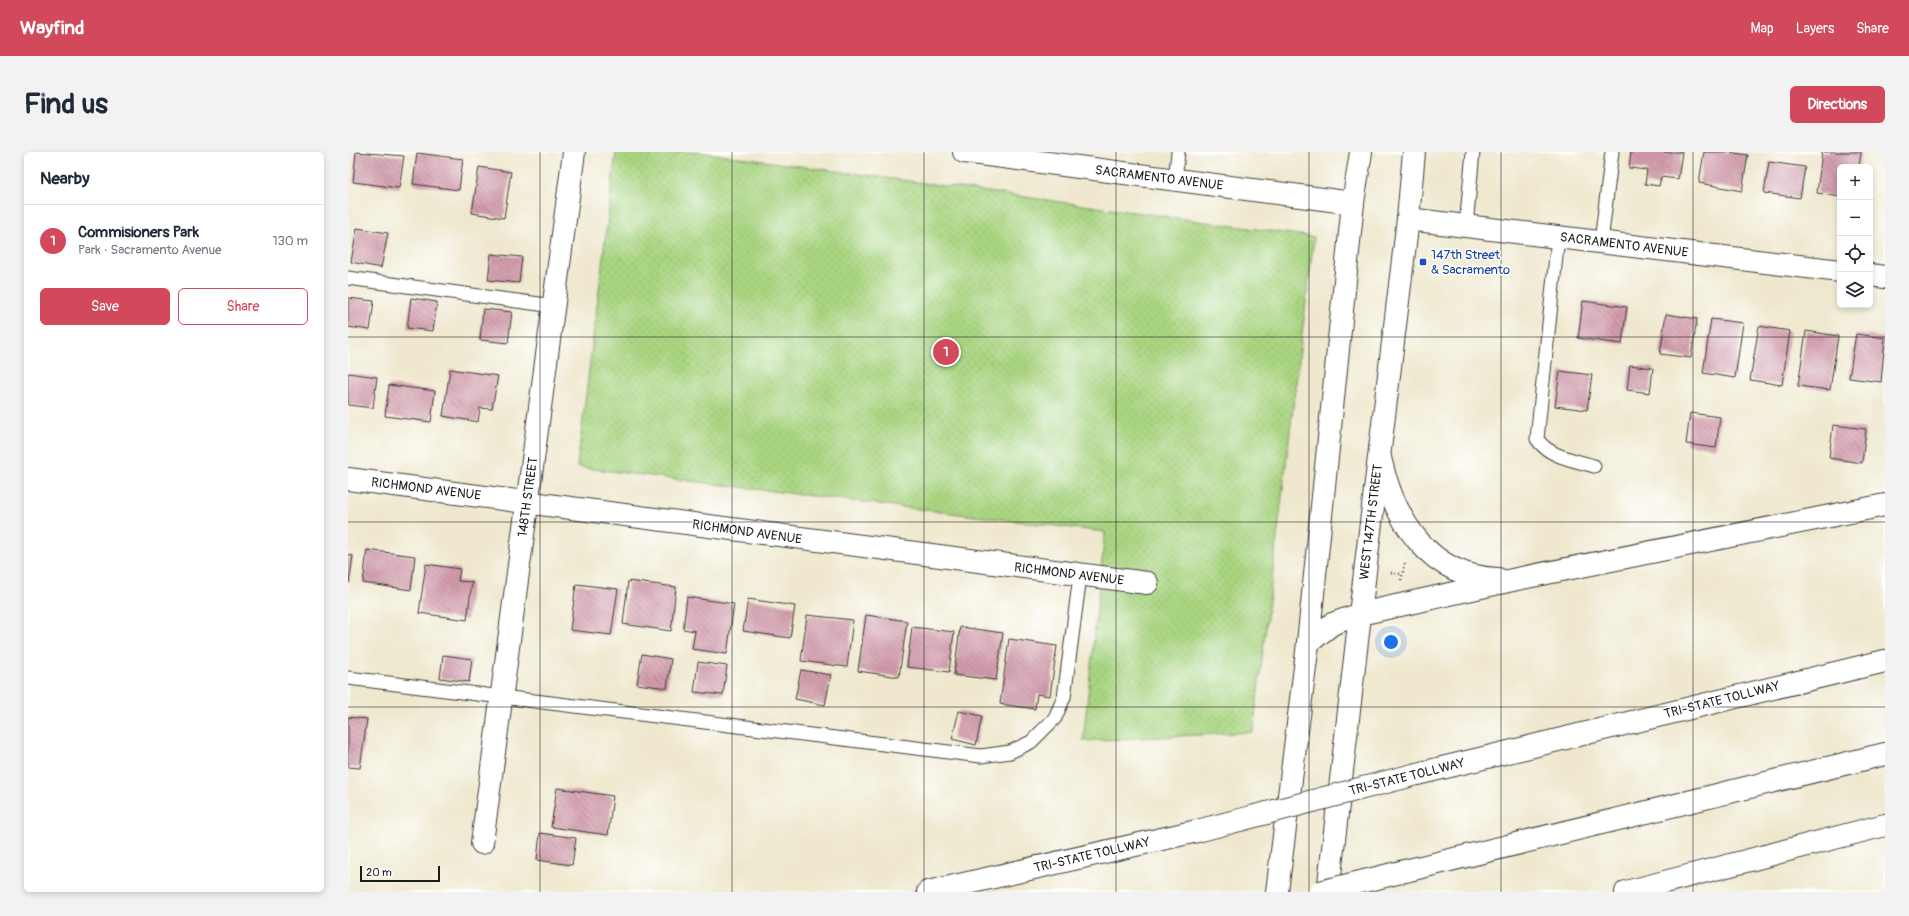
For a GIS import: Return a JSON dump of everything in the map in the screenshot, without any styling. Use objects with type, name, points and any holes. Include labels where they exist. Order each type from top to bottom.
[{"type":"main road","name":"148TH STREET","points":[[482,843],[574,152]]},
{"type":"main road","name":"SACRAMENTO AVENUE","points":[[964,152],[1353,203]]},
{"type":"main road","points":[[1277,892],[1308,643],[1353,203],[1361,152]]},
{"type":"main road","name":"WEST 147TH STREET","points":[[1328,892],[1408,219],[1414,152]]},
{"type":"main road","name":"SACRAMENTO AVENUE","points":[[1408,219],[1837,271]]},
{"type":"main road","points":[[1873,275],[1885,277]]},
{"type":"main road","points":[[1380,458],[1385,481],[1396,509],[1406,526],[1422,546],[1443,562],[1466,573],[1491,579],[1517,579]]},
{"type":"main road","name":"RICHMOND AVENUE","points":[[348,479],[1147,584]]},
{"type":"main road","points":[[1308,643],[1332,624],[1360,614],[1517,579],[1885,505]]},
{"type":"main road","name":"TRI-STATE TOLLWAY","points":[[928,892],[1197,831],[1417,774],[1885,661]]},
{"type":"main road","points":[[1320,892],[1885,754]]},
{"type":"main road","points":[[1626,892],[1885,825]]},
{"type":"lane","points":[[1175,180],[1178,152]]},
{"type":"lane","points":[[1466,226],[1473,152]]},
{"type":"lane","points":[[1601,242],[1612,152]]},
{"type":"lane","points":[[1558,237],[1537,439],[1543,448],[1560,456],[1594,466]]},
{"type":"lane","points":[[348,278],[554,306]]},
{"type":"lane","points":[[348,678],[980,756],[1010,752],[1031,742],[1055,718],[1064,697],[1080,576]]},
{"type":"path","points":[[1399,586],[1405,563]]},
{"type":"path","points":[[1391,574],[1402,574]]},
{"type":"green space","points":[[616,152],[699,152],[1314,237],[1253,732],[1083,741],[1105,532],[577,467]]},
{"type":"building","points":[[356,152],[404,156],[399,188],[353,182]]},
{"type":"building","points":[[1631,152],[1682,152],[1678,179],[1661,177],[1659,186],[1645,184],[1647,170],[1629,168]]},
{"type":"building","points":[[1704,152],[1728,152],[1748,155],[1742,191],[1699,183]]},
{"type":"building","points":[[1822,152],[1861,152],[1859,164],[1837,164],[1837,196],[1817,193]]},
{"type":"building","points":[[417,153],[463,159],[459,190],[413,184]]},
{"type":"building","points":[[1769,162],[1805,167],[1800,198],[1764,193]]},
{"type":"building","points":[[479,167],[511,172],[504,218],[472,213]]},
{"type":"building","points":[[357,228],[388,233],[381,268],[351,262]]},
{"type":"building","points":[[491,254],[522,257],[519,283],[488,280]]},
{"type":"building","points":[[348,298],[374,301],[370,330],[348,327]]},
{"type":"building","points":[[411,298],[437,302],[433,331],[407,328]]},
{"type":"building","points":[[1583,301],[1627,307],[1622,344],[1578,338]]},
{"type":"building","points":[[483,309],[512,312],[508,343],[480,340]]},
{"type":"building","points":[[1666,314],[1697,319],[1691,358],[1660,354]]},
{"type":"building","points":[[1711,319],[1743,323],[1735,378],[1703,373]]},
{"type":"building","points":[[1759,326],[1790,331],[1782,385],[1750,380]]},
{"type":"building","points":[[1806,331],[1838,336],[1830,390],[1798,386]]},
{"type":"building","points":[[1856,334],[1885,338],[1881,382],[1849,378]]},
{"type":"building","points":[[1630,365],[1653,368],[1650,393],[1627,390]]},
{"type":"building","points":[[450,369],[498,376],[492,409],[480,408],[478,422],[443,416]]},
{"type":"building","points":[[1560,371],[1592,375],[1587,410],[1555,406]]},
{"type":"building","points":[[348,373],[377,377],[373,408],[348,405]]},
{"type":"building","points":[[389,385],[435,391],[431,422],[385,416]]},
{"type":"building","points":[[1690,413],[1720,417],[1716,448],[1686,444]]},
{"type":"building","points":[[1833,425],[1866,429],[1862,463],[1829,458]]},
{"type":"building","points":[[367,550],[415,556],[411,590],[363,583]]},
{"type":"building","points":[[348,555],[353,556],[349,583],[348,583]]},
{"type":"building","points":[[426,564],[460,569],[458,581],[472,582],[467,620],[419,613]]},
{"type":"building","points":[[628,581],[676,587],[671,631],[623,624]]},
{"type":"building","points":[[576,584],[618,589],[611,635],[570,630]]},
{"type":"building","points":[[687,597],[734,604],[727,654],[692,649],[695,631],[683,629]]},
{"type":"building","points":[[748,599],[795,606],[790,638],[743,631]]},
{"type":"building","points":[[807,615],[853,620],[847,667],[801,661]]},
{"type":"building","points":[[866,615],[907,621],[899,677],[858,671]]},
{"type":"building","points":[[912,627],[954,632],[949,672],[907,667]]},
{"type":"building","points":[[960,627],[1003,633],[996,680],[954,675]]},
{"type":"building","points":[[1009,639],[1057,646],[1050,696],[1037,694],[1035,709],[1000,704]]},
{"type":"building","points":[[642,654],[671,659],[667,688],[637,684]]},
{"type":"building","points":[[443,655],[472,659],[469,682],[440,678]]},
{"type":"building","points":[[698,662],[727,666],[723,695],[694,692]]},
{"type":"building","points":[[801,670],[831,675],[825,705],[795,699]]},
{"type":"building","points":[[959,711],[982,716],[976,745],[952,739]]},
{"type":"building","points":[[348,717],[367,719],[360,768],[348,767]]},
{"type":"building","points":[[557,788],[613,796],[608,835],[551,827]]},
{"type":"building","points":[[540,833],[576,838],[572,865],[537,860]]},
{"type":"place","name":"147th Street & Sacramento","points":[[1423,262]]},
{"type":"place","name":"Commisioners Park","points":[[946,352]]}]
